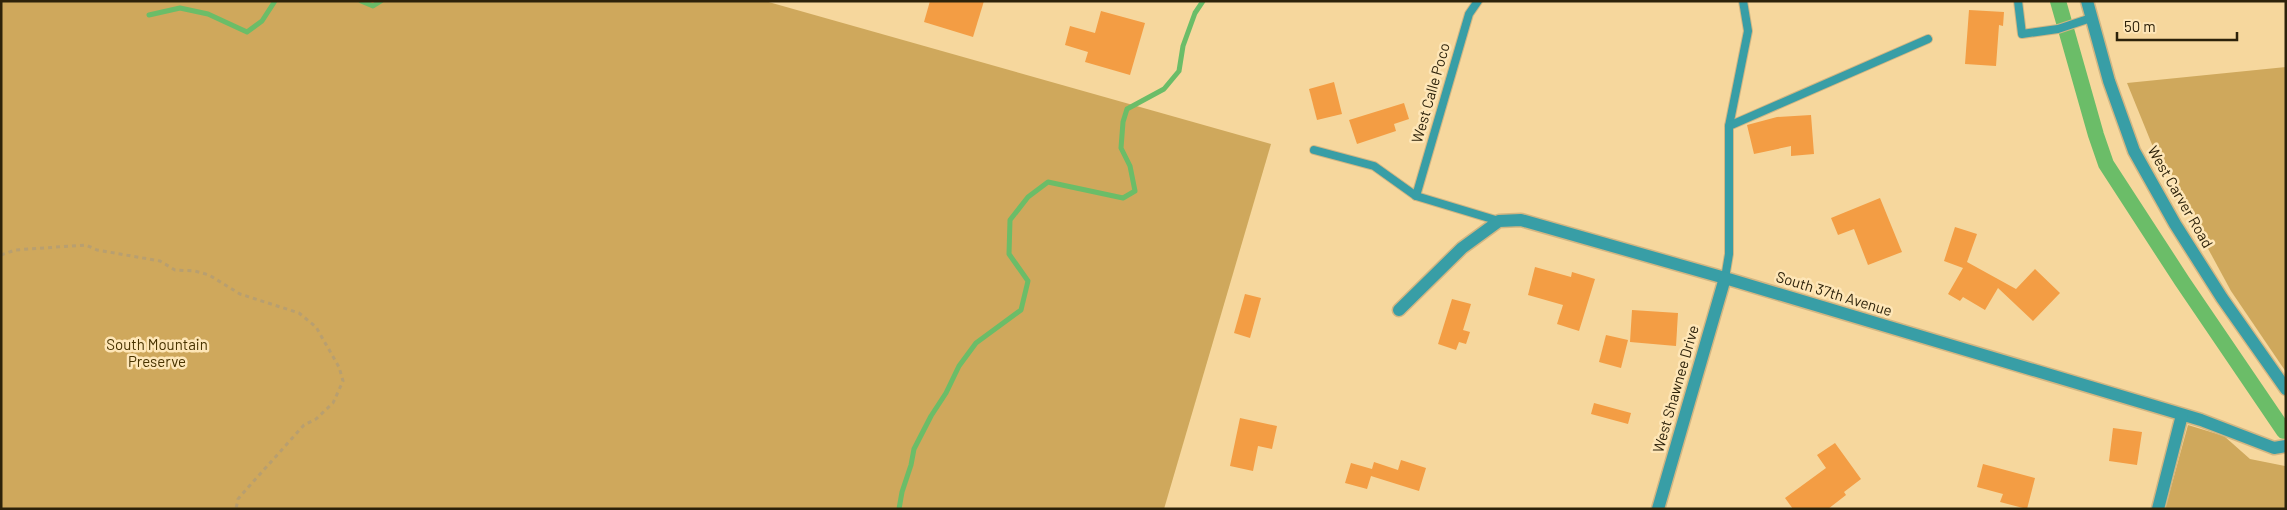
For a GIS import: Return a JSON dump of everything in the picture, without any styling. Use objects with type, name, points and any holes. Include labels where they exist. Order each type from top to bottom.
[{"type":"street","name":"West Carver Road","points":[[2087,1],[2108,81],[2134,151],[2175,224],[2222,298],[2286,389]]},
{"type":"street","name":"South 37th Avenue","points":[[1499,221],[1521,220],[1725,278],[2182,415],[2274,448],[2286,446]]},
{"type":"street","points":[[1399,310],[1462,248],[1499,221]]},
{"type":"street","name":"West Shawnee Drive","points":[[1658,509],[1725,278]]},
{"type":"street","points":[[2158,509],[2182,415]]},
{"type":"lane","name":"West Calle Poco","points":[[1416,196],[1469,14],[1478,1]]},
{"type":"lane","points":[[1725,278],[1729,254],[1728,126],[1748,31],[1743,1]]},
{"type":"lane","points":[[2018,1],[2022,34],[2058,29],[2092,18]]},
{"type":"lane","points":[[1728,126],[1928,39]]},
{"type":"lane","points":[[1314,150],[1374,166],[1416,196],[1499,221]]},
{"type":"path","points":[[1,255],[24,249],[86,244],[97,250],[160,261],[175,270],[194,271],[209,275],[240,294],[299,313],[316,328],[339,367],[343,381],[333,403],[316,419],[304,425],[244,492],[238,500],[236,509]]},
{"type":"green space","name":"South Mountain Preserve","points":[[1,1],[765,1],[1271,144],[1164,509],[1,509]]},
{"type":"green space","points":[[2286,67],[2286,372],[2231,291],[2153,147],[2127,83]]},
{"type":"green space","points":[[2188,425],[2224,436],[2250,459],[2285,466],[2286,509],[2165,509]]},
{"type":"building","points":[[930,1],[984,1],[973,37],[924,22]]},
{"type":"building","points":[[1969,10],[2004,12],[2003,26],[1999,25],[1996,66],[1965,64]]},
{"type":"building","points":[[1101,11],[1145,23],[1130,75],[1085,62],[1088,52],[1065,45],[1070,26],[1095,33]]},
{"type":"building","points":[[1334,82],[1342,114],[1317,120],[1309,89]]},
{"type":"building","points":[[1404,103],[1409,119],[1394,124],[1396,131],[1357,144],[1349,120]]},
{"type":"building","points":[[1811,115],[1814,154],[1791,156],[1791,146],[1754,154],[1747,125],[1777,117]]},
{"type":"building","points":[[1880,198],[1902,252],[1868,265],[1854,229],[1838,235],[1831,218]]},
{"type":"building","points":[[1955,227],[1977,234],[1967,262],[2016,289],[2035,269],[2060,293],[2033,321],[1998,288],[1985,310],[1963,297],[1960,301],[1948,294],[1963,268],[1944,261]]},
{"type":"building","points":[[1535,267],[1571,277],[1572,272],[1595,279],[1579,331],[1557,324],[1563,305],[1528,295]]},
{"type":"building","points":[[1245,294],[1261,298],[1250,338],[1234,333]]},
{"type":"building","points":[[1452,299],[1471,304],[1463,330],[1470,332],[1466,344],[1459,342],[1456,350],[1438,344]]},
{"type":"building","points":[[1632,310],[1678,313],[1676,346],[1630,342]]},
{"type":"building","points":[[1606,335],[1628,340],[1621,368],[1599,362]]},
{"type":"building","points":[[1594,403],[1631,413],[1628,424],[1591,414]]},
{"type":"building","points":[[1240,418],[1277,426],[1272,449],[1258,446],[1253,471],[1230,466]]},
{"type":"building","points":[[2113,428],[2142,432],[2137,465],[2109,461]]},
{"type":"building","points":[[1835,443],[1861,479],[1844,492],[1846,495],[1828,509],[1793,509],[1785,498],[1826,468],[1817,455]]},
{"type":"building","points":[[1401,460],[1426,468],[1419,491],[1371,476],[1367,489],[1345,483],[1351,463],[1372,469],[1374,462],[1398,470]]},
{"type":"building","points":[[1983,464],[2035,478],[2027,509],[2000,502],[2003,494],[1977,487]]},
{"type":"waterway","points":[[149,15],[180,8],[208,14],[247,32],[262,21],[275,1]]},
{"type":"waterway","points":[[361,1],[373,6],[381,1]]},
{"type":"waterway","points":[[899,509],[914,449],[959,366],[976,343],[1021,310],[1028,281],[1009,254],[1010,220],[1028,197],[1048,182],[1123,198],[1135,191],[1130,166],[1121,148],[1123,122],[1127,109],[1164,89],[1179,71],[1183,46],[1195,13],[1203,1]]},
{"type":"waterway","points":[[2058,1],[2106,164],[2182,281],[2284,431]]}]
